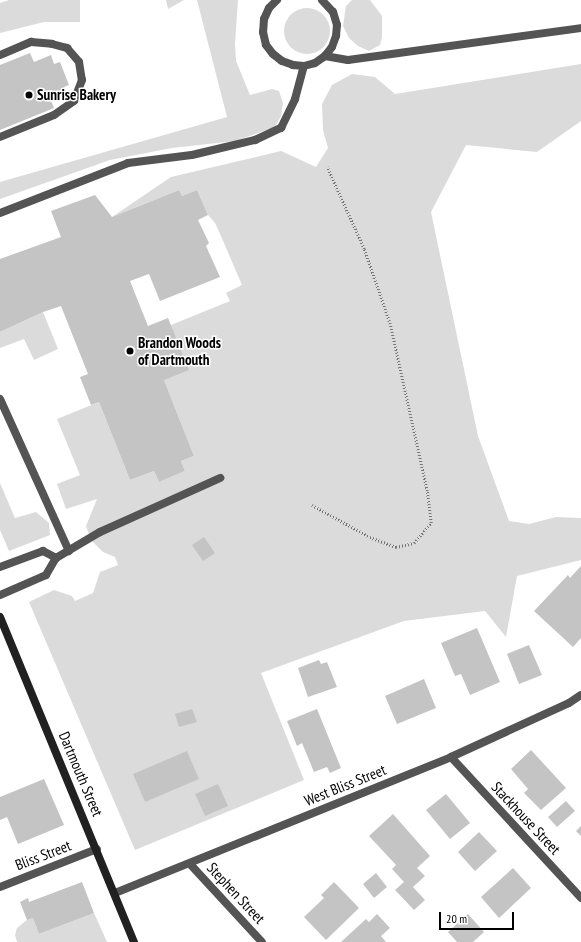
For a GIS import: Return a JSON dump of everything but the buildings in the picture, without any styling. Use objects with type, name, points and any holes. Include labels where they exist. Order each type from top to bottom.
[{"type":"main road","name":"Dartmouth Street","points":[[0,617],[115,892],[134,942]]},
{"type":"street","points":[[277,0],[269,8],[264,19],[263,32],[266,45],[273,54],[282,61],[292,65],[304,66],[315,62],[324,56],[332,47],[336,36],[337,25],[333,12],[322,0]]},
{"type":"street","points":[[324,56],[348,60],[581,28]]},
{"type":"street","points":[[0,55],[31,42],[52,44],[67,48],[79,62],[82,80],[74,101],[54,115],[0,137]]},
{"type":"street","points":[[0,213],[128,163],[192,155],[255,140],[281,128],[295,100],[304,66]]},
{"type":"street","points":[[0,399],[69,551]]},
{"type":"street","points":[[0,595],[46,575],[56,558],[100,532],[220,478]]},
{"type":"street","points":[[0,567],[43,551],[56,558]]},
{"type":"street","name":"West Bliss Street","points":[[115,892],[190,864],[451,757],[569,703],[581,695]]},
{"type":"street","name":"Stackhouse Street","points":[[451,757],[581,898]]},
{"type":"street","name":"Bliss Street","points":[[0,887],[97,849]]},
{"type":"street","name":"Stephen Street","points":[[190,864],[262,942]]},
{"type":"path","points":[[312,504],[370,537],[396,547],[414,543],[431,523],[427,491],[390,324],[364,249],[326,167]]},
{"type":"shaded area","points":[[9,0],[80,0],[80,22],[44,22],[0,33],[0,3]]},
{"type":"shaded area","points":[[166,0],[184,0],[168,9]]},
{"type":"shaded area","points":[[197,0],[238,0],[235,44],[236,61],[250,95],[272,89],[279,91],[283,103],[281,116],[275,127],[235,141],[172,148],[110,160],[0,199],[0,182],[227,117]]},
{"type":"shaded area","points":[[352,0],[370,0],[382,16],[382,37],[380,45],[369,51],[358,46],[349,38],[343,26],[346,6]]},
{"type":"shaded area","points":[[302,8],[312,8],[320,12],[326,18],[330,26],[330,36],[326,44],[320,50],[312,54],[302,54],[294,50],[288,44],[284,36],[284,26],[288,18],[294,12]]},
{"type":"shaded area","points":[[581,64],[581,121],[537,152],[466,145],[431,212],[478,436],[509,521],[529,524],[556,517],[581,518],[581,560],[517,576],[506,637],[485,611],[404,621],[261,673],[304,780],[135,850],[29,602],[54,590],[72,596],[75,601],[93,593],[100,572],[118,565],[115,557],[103,552],[91,540],[86,526],[97,499],[66,509],[57,484],[80,475],[57,419],[99,402],[130,480],[154,471],[159,482],[185,471],[181,461],[194,456],[164,380],[171,325],[230,301],[226,293],[242,285],[215,223],[208,215],[197,190],[182,196],[179,190],[112,217],[171,177],[281,151],[316,167],[328,148],[323,130],[322,104],[332,85],[352,74],[375,77],[395,94]]},
{"type":"shaded area","points":[[43,312],[58,349],[34,360],[24,339],[0,348],[0,332]]},
{"type":"shaded area","points":[[0,483],[15,518],[36,512],[49,523],[50,535],[9,551],[0,530]]},
{"type":"shaded area","points":[[94,913],[107,942],[17,942],[15,935],[17,928],[27,920],[33,918],[39,934]]},
{"type":"place","name":"Sunrise Bakery","points":[[29,95]]},
{"type":"place","name":"Brandon Woods of Dartmouth","points":[[130,351]]}]
